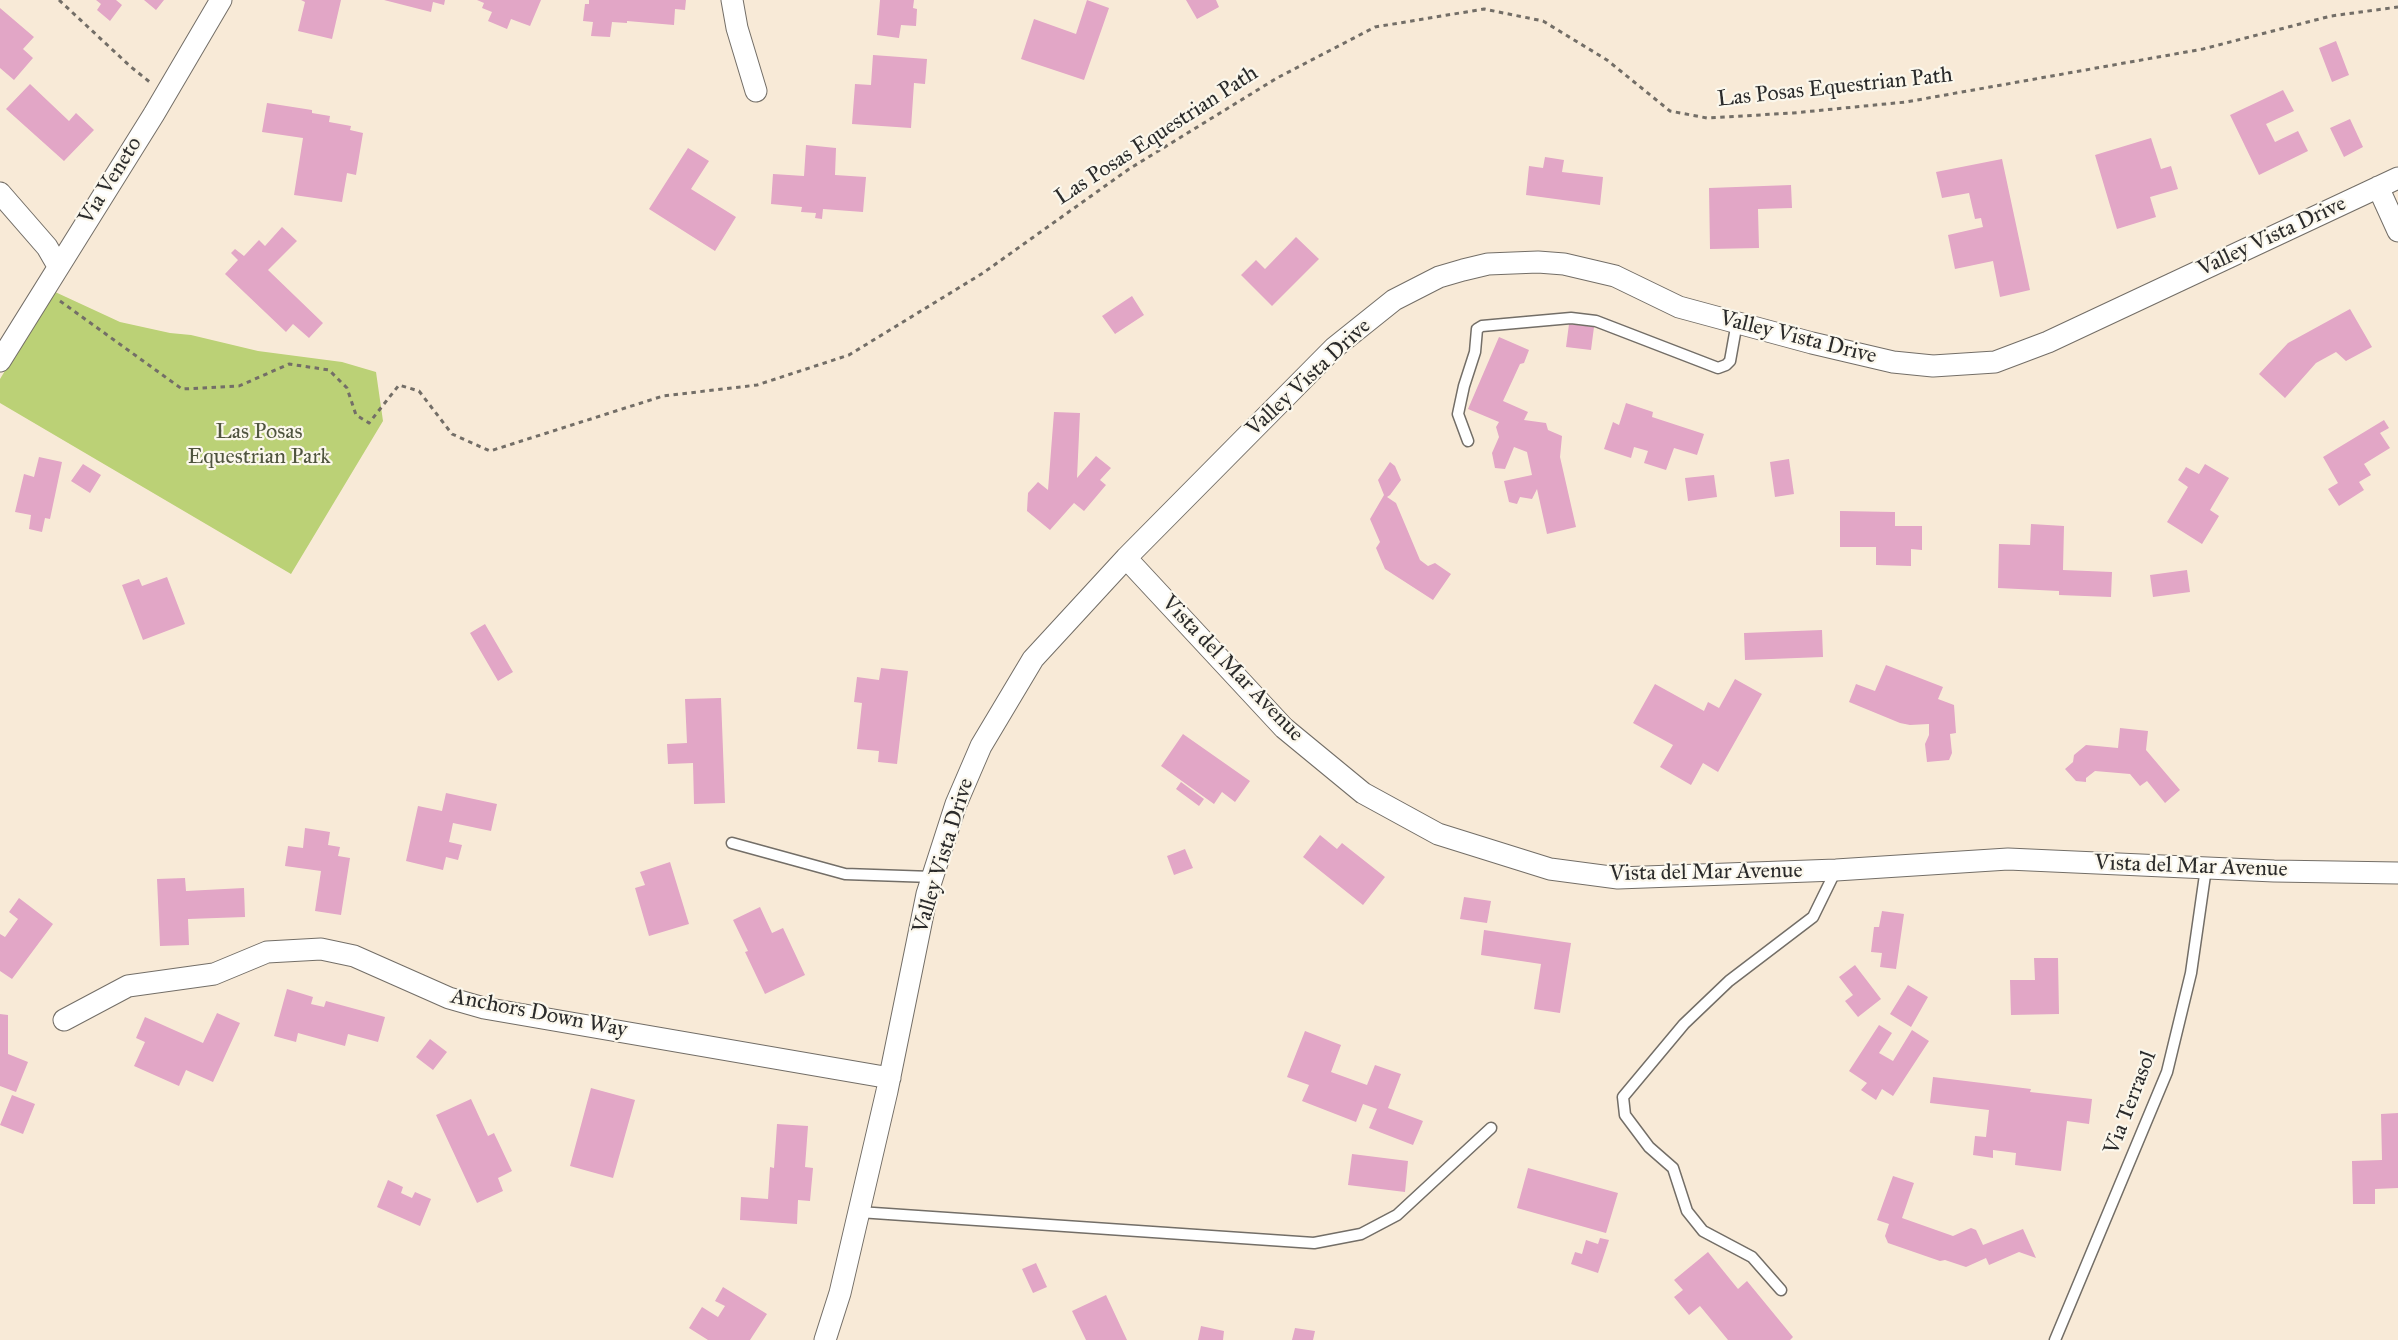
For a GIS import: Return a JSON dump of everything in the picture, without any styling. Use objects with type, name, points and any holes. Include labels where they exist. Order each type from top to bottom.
[{"type":"street","name":"Via Veneto","points":[[0,361],[221,0]]},
{"type":"street","points":[[732,0],[737,28],[756,91]]},
{"type":"street","name":"Valley Vista Drive","points":[[825,1340],[840,1293],[890,1078],[927,894],[968,774],[1009,699],[1033,659],[1126,558],[1334,348],[1394,300],[1439,278],[1488,264],[1513,262],[1564,264],[1615,276],[1678,307],[1893,362],[1934,366],[1995,362],[2048,342],[2398,178]]},
{"type":"street","points":[[2378,188],[2398,231]]},
{"type":"street","points":[[0,193],[47,247],[58,266]]},
{"type":"street","name":"Vista del Mar Avenue","points":[[1126,558],[1284,728],[1363,793],[1438,834],[1550,869],[1618,878],[1836,870],[2008,859],[2206,868],[2398,873]]},
{"type":"street","name":"Anchors Down Way","points":[[64,1020],[128,986],[214,974],[267,952],[321,950],[354,956],[449,998],[484,1008],[890,1078]]},
{"type":"lane","points":[[1468,441],[1458,414],[1475,352],[1477,329],[1482,326],[1571,318],[1596,321],[1718,369],[1726,366],[1730,361],[1737,322]]},
{"type":"lane","points":[[732,843],[845,874],[932,877]]},
{"type":"lane","name":"Via Terrasol","points":[[2055,1340],[2167,1072],[2191,973],[2206,868]]},
{"type":"lane","points":[[1780,1290],[1752,1257],[1703,1231],[1687,1210],[1673,1168],[1649,1147],[1625,1115],[1623,1097],[1684,1024],[1729,981],[1813,916],[1836,870]]},
{"type":"lane","points":[[859,1212],[1314,1243],[1361,1234],[1397,1215],[1491,1128]]},
{"type":"path","points":[[59,0],[131,67],[165,94]]},
{"type":"path","name":"Las Posas Equestrian Path","points":[[42,291],[60,301],[182,389],[239,386],[289,364],[329,370],[347,388],[356,415],[369,423],[399,385],[419,391],[452,434],[490,451],[663,396],[758,385],[849,355],[983,273],[1129,169],[1277,78],[1375,27],[1484,9],[1543,21],[1607,60],[1670,111],[1707,118],[1793,113],[1906,102],[2203,49],[2331,16],[2398,7]]},
{"type":"green space","name":"Las Posas Equestrian Park","points":[[53,291],[120,322],[170,333],[191,335],[258,351],[342,362],[376,372],[383,421],[291,574],[0,403],[0,379]]},
{"type":"building","points":[[96,0],[116,0],[122,5],[110,21],[97,10],[101,4]]},
{"type":"building","points":[[144,0],[164,0],[156,10]]},
{"type":"building","points":[[301,0],[341,0],[332,39],[298,31],[305,2]]},
{"type":"building","points":[[384,0],[445,0],[444,5],[433,2],[431,12]]},
{"type":"building","points":[[477,0],[541,0],[530,26],[511,19],[507,29],[488,21],[492,12],[482,8],[484,3]]},
{"type":"building","points":[[589,0],[686,0],[685,10],[675,9],[674,25],[612,22],[610,37],[591,36],[593,22],[583,21],[585,4],[589,4]]},
{"type":"building","points":[[880,0],[914,0],[913,8],[917,9],[916,26],[901,25],[899,38],[877,35]]},
{"type":"building","points":[[1087,0],[1109,8],[1084,80],[1021,59],[1034,19],[1076,34]]},
{"type":"building","points":[[1186,0],[1216,0],[1219,7],[1197,19]]},
{"type":"building","points":[[0,8],[34,37],[23,49],[33,58],[14,80],[0,68]]},
{"type":"building","points":[[2336,41],[2349,75],[2332,82],[2319,48]]},
{"type":"building","points":[[873,55],[927,59],[925,84],[914,83],[911,128],[852,124],[855,84],[871,85]]},
{"type":"building","points":[[30,84],[69,121],[76,113],[94,130],[64,161],[6,109]]},
{"type":"building","points":[[2283,90],[2294,111],[2266,124],[2275,142],[2298,131],[2308,151],[2259,175],[2230,115]]},
{"type":"building","points":[[267,103],[312,110],[312,113],[330,116],[329,122],[351,126],[350,130],[363,133],[356,175],[347,173],[342,202],[294,195],[303,138],[262,132]]},
{"type":"building","points":[[2350,119],[2363,147],[2344,157],[2330,128]]},
{"type":"building","points":[[2151,138],[2161,169],[2171,166],[2178,189],[2150,197],[2156,217],[2117,229],[2095,155]]},
{"type":"building","points":[[806,145],[836,148],[835,175],[866,177],[863,212],[823,209],[822,219],[815,218],[816,213],[801,212],[802,207],[771,204],[773,174],[804,176]]},
{"type":"building","points":[[688,148],[709,161],[691,189],[736,217],[715,251],[649,209]]},
{"type":"building","points":[[1545,157],[1564,160],[1562,172],[1603,177],[1600,205],[1526,195],[1529,166],[1543,168]]},
{"type":"building","points":[[2002,159],[2030,290],[2000,297],[1993,261],[1955,269],[1948,235],[1983,227],[1981,218],[1975,219],[1969,193],[1942,198],[1936,172]]},
{"type":"building","points":[[1791,185],[1792,208],[1758,209],[1759,248],[1710,249],[1709,188]]},
{"type":"building","points":[[282,227],[297,241],[268,270],[323,323],[309,338],[293,324],[286,332],[225,274],[238,260],[231,253],[235,249],[244,256],[259,240],[265,246]]},
{"type":"building","points":[[1296,237],[1319,259],[1272,306],[1241,275],[1256,260],[1265,269]]},
{"type":"building","points":[[1132,296],[1144,315],[1115,334],[1102,316]]},
{"type":"building","points":[[2350,309],[2372,347],[2346,361],[2336,352],[2316,363],[2285,398],[2259,374],[2288,343]]},
{"type":"building","points":[[1569,324],[1594,327],[1591,350],[1566,347]]},
{"type":"building","points":[[1499,337],[1529,350],[1503,401],[1528,412],[1524,420],[1546,423],[1548,430],[1562,436],[1560,457],[1576,527],[1547,534],[1537,489],[1532,499],[1520,497],[1517,504],[1509,502],[1504,481],[1532,475],[1527,452],[1514,447],[1505,469],[1495,468],[1492,453],[1499,437],[1496,427],[1499,422],[1468,409]]},
{"type":"building","points":[[1626,403],[1653,412],[1652,417],[1704,434],[1697,455],[1674,448],[1666,470],[1644,463],[1648,451],[1634,447],[1631,458],[1604,449],[1613,422],[1619,425]]},
{"type":"building","points":[[1054,412],[1080,413],[1077,478],[1096,456],[1111,468],[1100,480],[1106,485],[1084,511],[1074,503],[1050,530],[1027,511],[1028,493],[1038,482],[1048,490]]},
{"type":"building","points":[[2384,420],[2389,428],[2380,433],[2390,448],[2364,464],[2371,475],[2359,482],[2364,490],[2339,506],[2328,489],[2338,483],[2323,457]]},
{"type":"building","points":[[39,457],[62,462],[50,519],[45,518],[42,532],[29,529],[31,515],[15,512],[24,474],[34,477]]},
{"type":"building","points":[[1789,459],[1794,494],[1775,497],[1770,462]]},
{"type":"building","points":[[1390,462],[1395,466],[1401,480],[1387,497],[1396,503],[1420,560],[1428,566],[1435,563],[1451,574],[1433,600],[1385,569],[1376,548],[1380,542],[1370,519],[1384,495],[1378,480]]},
{"type":"building","points":[[83,464],[101,475],[90,493],[71,481]]},
{"type":"building","points":[[2205,464],[2229,478],[2210,510],[2219,516],[2202,544],[2167,522],[2188,487],[2178,480],[2186,467],[2199,474]]},
{"type":"building","points":[[1714,475],[1717,497],[1688,501],[1685,478]]},
{"type":"building","points":[[1840,511],[1895,512],[1895,526],[1922,526],[1922,550],[1911,549],[1911,566],[1876,565],[1876,547],[1840,547]]},
{"type":"building","points":[[2031,524],[2064,526],[2063,570],[2112,572],[2111,597],[2059,595],[2059,591],[1998,588],[1999,544],[2030,545]]},
{"type":"building","points":[[2187,570],[2190,592],[2153,597],[2150,575]]},
{"type":"building","points":[[167,577],[185,624],[143,640],[122,585],[139,579],[142,586]]},
{"type":"building","points":[[485,624],[513,672],[498,681],[470,633]]},
{"type":"building","points":[[1822,630],[1823,657],[1745,660],[1744,633]]},
{"type":"building","points":[[1886,665],[1943,687],[1938,699],[1954,705],[1956,733],[1950,734],[1952,753],[1949,760],[1927,762],[1925,744],[1929,735],[1929,724],[1900,723],[1849,702],[1856,684],[1875,691]]},
{"type":"building","points":[[881,668],[908,671],[897,764],[878,762],[879,751],[857,749],[862,703],[854,702],[857,677],[879,680]]},
{"type":"building","points":[[1735,679],[1762,694],[1718,772],[1703,763],[1691,785],[1660,767],[1673,745],[1633,723],[1655,684],[1704,711],[1708,702],[1719,708]]},
{"type":"building","points":[[721,698],[725,803],[694,804],[693,763],[668,764],[667,744],[687,743],[685,699]]},
{"type":"building","points":[[2120,728],[2148,731],[2146,750],[2180,790],[2165,803],[2147,781],[2140,786],[2130,774],[2095,771],[2086,778],[2086,782],[2076,781],[2065,769],[2073,762],[2074,755],[2086,745],[2118,748]]},
{"type":"building","points":[[1183,734],[1250,781],[1235,802],[1222,792],[1214,804],[1161,766]]},
{"type":"building","points":[[1181,782],[1204,799],[1199,806],[1176,789]]},
{"type":"building","points":[[446,793],[497,804],[491,831],[453,823],[449,842],[462,845],[458,860],[446,857],[443,870],[406,861],[418,806],[442,811]]},
{"type":"building","points":[[305,828],[330,832],[328,845],[340,847],[338,856],[350,858],[341,915],[315,911],[321,871],[285,866],[288,846],[303,848]]},
{"type":"building","points":[[1320,835],[1337,849],[1342,843],[1385,877],[1363,905],[1303,857]]},
{"type":"building","points":[[1185,849],[1193,868],[1174,875],[1167,856]]},
{"type":"building","points":[[670,862],[689,924],[649,936],[635,888],[645,885],[640,872]]},
{"type":"building","points":[[185,878],[186,891],[244,888],[245,917],[188,919],[189,945],[160,946],[157,879]]},
{"type":"building","points":[[1464,897],[1491,901],[1487,923],[1460,919]]},
{"type":"building","points":[[19,898],[53,924],[12,979],[0,971],[0,934],[5,937],[18,919],[9,912]]},
{"type":"building","points":[[760,907],[772,933],[783,928],[805,975],[765,994],[733,920]]},
{"type":"building","points":[[1882,911],[1904,914],[1896,969],[1880,967],[1882,953],[1871,952],[1874,927],[1879,927]]},
{"type":"building","points":[[1484,930],[1571,943],[1560,1013],[1534,1009],[1541,964],[1481,955]]},
{"type":"building","points":[[2034,958],[2058,958],[2059,1014],[2011,1015],[2010,980],[2035,980]]},
{"type":"building","points":[[1855,965],[1881,999],[1858,1017],[1845,1001],[1853,995],[1839,977]]},
{"type":"building","points":[[1908,985],[1928,997],[1911,1027],[1890,1014]]},
{"type":"building","points":[[287,989],[313,997],[311,1004],[324,1007],[326,1001],[385,1017],[378,1042],[348,1034],[345,1046],[298,1033],[296,1042],[274,1036]]},
{"type":"building","points":[[217,1013],[240,1023],[213,1082],[186,1070],[179,1086],[134,1066],[145,1042],[136,1038],[145,1017],[203,1043]]},
{"type":"building","points":[[0,1014],[8,1015],[8,1054],[28,1062],[16,1092],[0,1086]]},
{"type":"building","points":[[1879,1025],[1892,1033],[1879,1053],[1893,1061],[1912,1030],[1929,1041],[1893,1096],[1882,1089],[1876,1100],[1861,1090],[1867,1083],[1849,1071]]},
{"type":"building","points":[[1305,1031],[1341,1045],[1331,1072],[1367,1085],[1375,1065],[1401,1074],[1388,1108],[1423,1121],[1413,1145],[1369,1128],[1377,1109],[1363,1104],[1356,1122],[1302,1101],[1309,1085],[1287,1077]]},
{"type":"building","points":[[430,1039],[447,1052],[433,1070],[416,1057]]},
{"type":"building","points":[[1933,1077],[2092,1099],[2089,1124],[2067,1121],[2061,1171],[2015,1165],[2016,1153],[1993,1150],[1993,1158],[1973,1155],[1975,1136],[1986,1137],[1989,1110],[1930,1103]]},
{"type":"building","points":[[591,1088],[635,1100],[613,1178],[570,1166]]},
{"type":"building","points":[[12,1095],[35,1104],[23,1134],[0,1125]]},
{"type":"building","points":[[471,1099],[488,1136],[494,1133],[512,1171],[498,1178],[503,1191],[477,1203],[436,1115]]},
{"type":"building","points":[[2398,1113],[2398,1188],[2375,1189],[2375,1204],[2353,1204],[2352,1161],[2382,1160],[2381,1114]]},
{"type":"building","points":[[777,1124],[808,1126],[805,1167],[813,1168],[810,1201],[798,1200],[797,1224],[740,1220],[741,1197],[768,1199],[770,1167],[774,1168]]},
{"type":"building","points":[[1352,1154],[1408,1161],[1405,1192],[1348,1185]]},
{"type":"building","points":[[1528,1168],[1618,1193],[1606,1233],[1517,1208]]},
{"type":"building","points":[[1893,1176],[1914,1183],[1902,1218],[1953,1236],[1971,1228],[1976,1230],[1983,1245],[2023,1229],[2036,1258],[2019,1252],[1989,1265],[1986,1258],[1966,1267],[1945,1260],[1940,1261],[1888,1243],[1885,1236],[1889,1224],[1877,1220]]},
{"type":"building","points":[[388,1180],[403,1187],[401,1193],[412,1198],[415,1192],[431,1199],[420,1226],[377,1207]]},
{"type":"building","points":[[1600,1238],[1609,1240],[1598,1273],[1571,1264],[1575,1252],[1582,1254],[1586,1240],[1598,1244]]},
{"type":"building","points":[[1708,1252],[1738,1289],[1747,1281],[1793,1337],[1790,1340],[1728,1340],[1700,1306],[1689,1315],[1674,1297],[1683,1290],[1674,1280]]},
{"type":"building","points":[[1036,1263],[1047,1287],[1033,1293],[1022,1269]]},
{"type":"building","points":[[723,1287],[767,1314],[750,1340],[708,1340],[689,1328],[702,1307],[718,1317],[725,1306],[715,1301]]},
{"type":"building","points":[[1106,1295],[1127,1340],[1086,1340],[1072,1311]]},
{"type":"building","points":[[1201,1326],[1224,1331],[1223,1340],[1198,1340]]},
{"type":"building","points":[[1295,1328],[1315,1331],[1313,1340],[1292,1340]]}]
